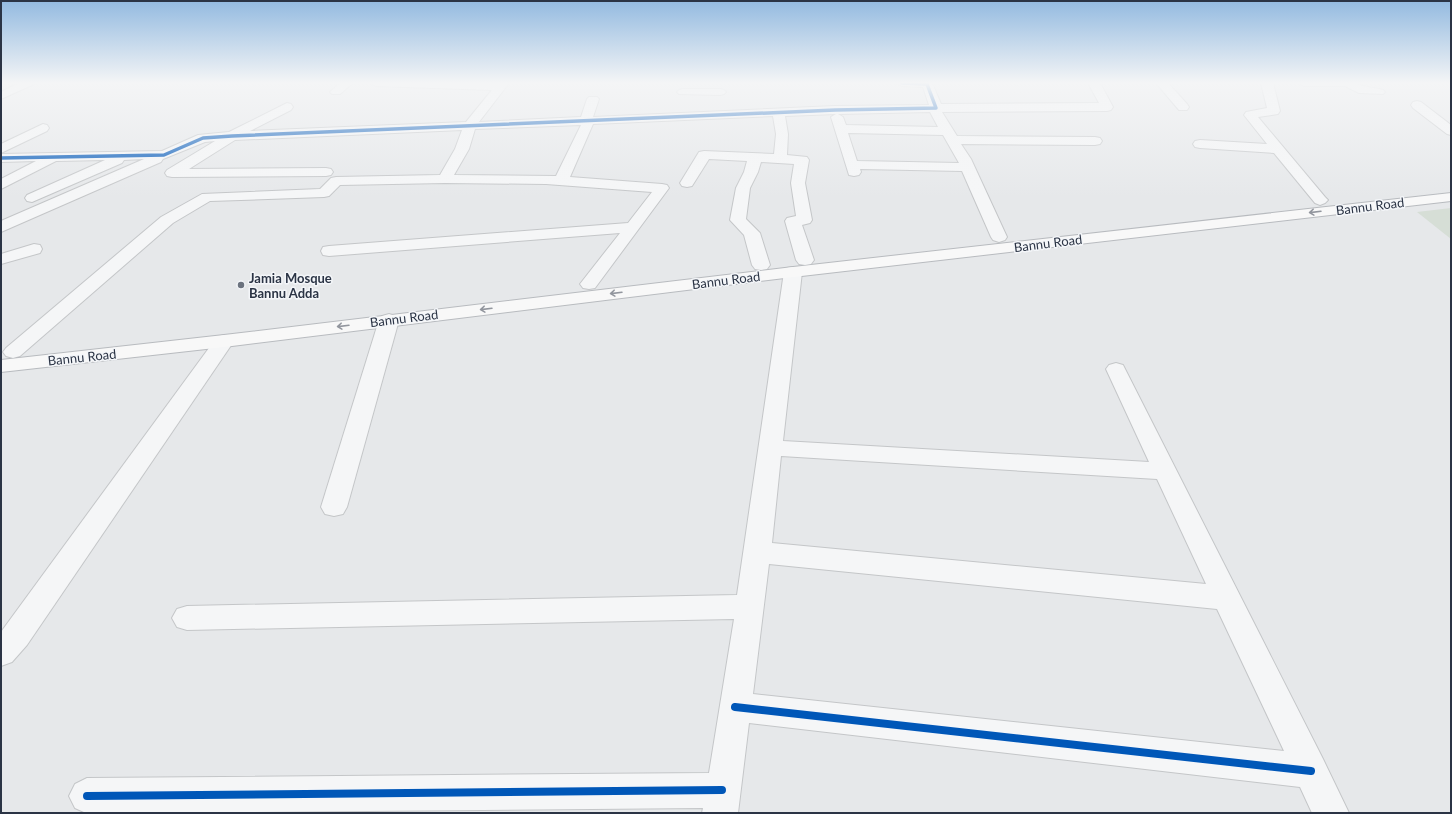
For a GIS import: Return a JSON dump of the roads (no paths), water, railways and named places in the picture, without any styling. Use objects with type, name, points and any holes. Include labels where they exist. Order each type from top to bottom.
[{"type":"highway","name":"Bannu Road","points":[[1,366],[224,341],[389,320],[799,266],[999,236],[1059,232],[1451,185]]},
{"type":"highway","name":"Bannu Road","points":[[7,352],[761,265],[799,266],[1451,197]]},
{"type":"street","points":[[260,121],[232,136],[172,173],[326,172]]},
{"type":"street","points":[[446,179],[462,149],[470,125],[473,121]]},
{"type":"street","points":[[1,227],[55,205],[203,138],[565,121]]},
{"type":"street","points":[[561,181],[588,121]]},
{"type":"street","points":[[780,121],[782,134],[780,159]]},
{"type":"street","points":[[838,121],[853,168],[967,167]]},
{"type":"street","points":[[941,121],[967,167],[999,236]]},
{"type":"street","points":[[1255,121],[1320,200]]},
{"type":"street","points":[[1438,121],[1451,131]]},
{"type":"street","points":[[1,149],[43,128]]},
{"type":"street","points":[[841,129],[949,136],[1095,141]]},
{"type":"street","points":[[1200,144],[1277,149]]},
{"type":"street","points":[[1,158],[164,155]]},
{"type":"street","points":[[87,796],[721,801],[750,607],[770,448],[799,266],[793,221],[804,220],[798,183],[802,160],[704,155],[687,183]]},
{"type":"street","points":[[32,198],[125,156]]},
{"type":"street","points":[[1,185],[56,157]]},
{"type":"street","points":[[755,157],[751,172],[742,188],[738,220],[752,233],[761,265]]},
{"type":"street","points":[[7,352],[167,220],[207,197],[324,193],[336,181],[446,179],[546,180],[662,188],[589,284]]},
{"type":"street","points":[[329,251],[632,227]]},
{"type":"street","points":[[1,260],[34,249]]},
{"type":"street","points":[[334,507],[389,320]]},
{"type":"street","points":[[1,653],[16,636],[224,341]]},
{"type":"street","points":[[1116,369],[1331,813]]},
{"type":"street","points":[[770,448],[1166,471]]},
{"type":"street","points":[[757,552],[1227,598]]},
{"type":"street","points":[[187,618],[750,607]]},
{"type":"street","points":[[735,707],[1311,771]]},
{"type":"place","name":"Jamia Mosque Bannu Adda","points":[[241,285]]}]
